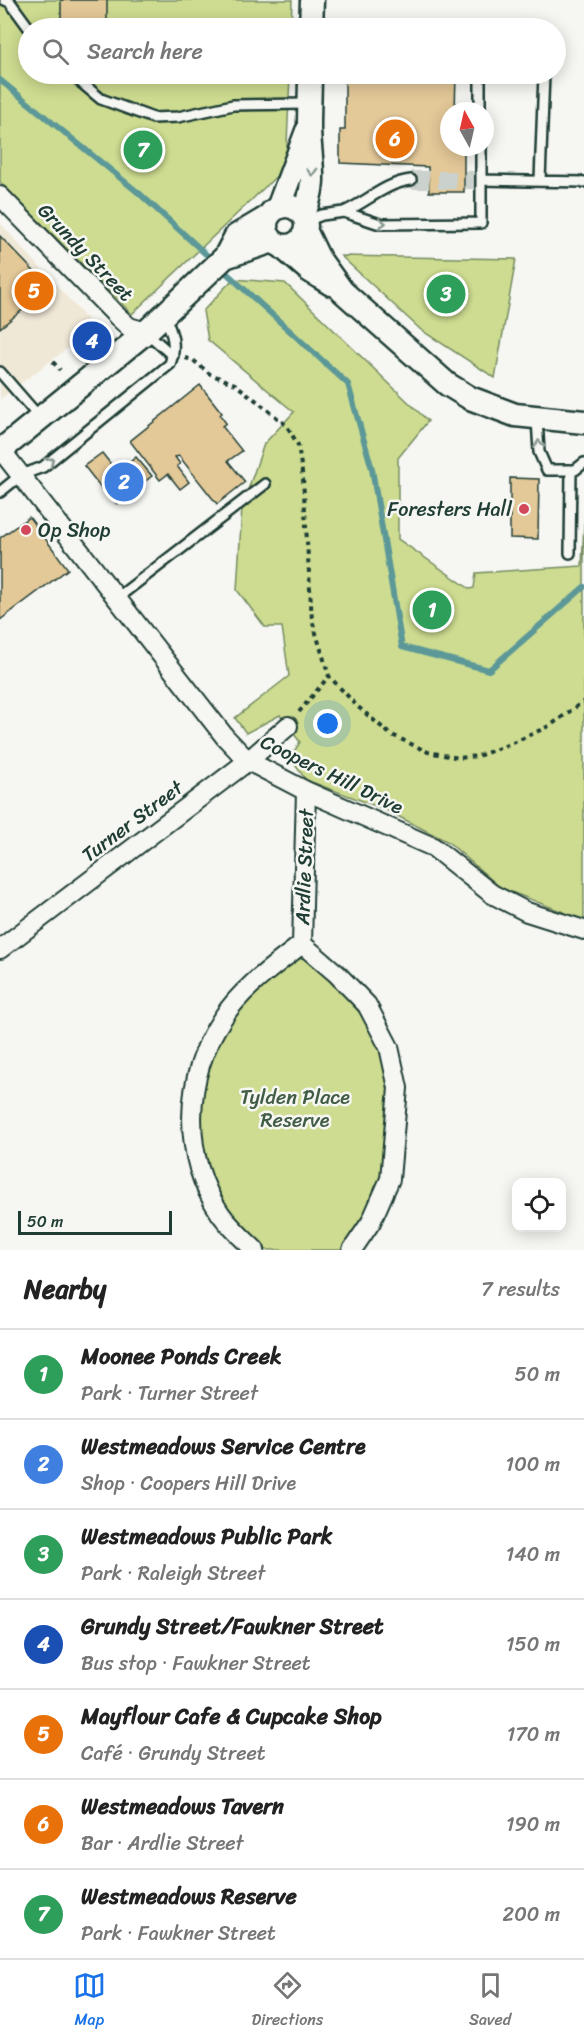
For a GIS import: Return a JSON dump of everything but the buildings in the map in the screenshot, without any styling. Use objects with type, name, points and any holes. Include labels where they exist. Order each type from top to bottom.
[{"type":"street","points":[[311,18],[312,0]]},
{"type":"street","points":[[225,257],[276,243],[286,246],[298,242],[312,197],[310,84]]},
{"type":"street","points":[[309,116],[267,230],[276,243],[310,271],[342,291],[447,384],[496,409],[537,419],[584,422]]},
{"type":"street","name":"Grundy Street","points":[[0,196],[117,316],[129,327],[146,332]]},
{"type":"street","points":[[1,451],[165,315],[225,257],[236,236],[273,213],[289,206],[305,223],[319,259],[342,291]]},
{"type":"street","name":"Coopers Hill Drive","points":[[1,451],[225,737],[248,761],[306,791],[433,848],[492,894],[527,912],[584,930]]},
{"type":"street","name":"Turner Street","points":[[0,949],[248,761],[288,726]]},
{"type":"street","name":"Ardlie Street","points":[[302,944],[306,791]]},
{"type":"street","points":[[255,1250],[231,1228],[204,1184],[193,1139],[192,1107],[195,1080],[205,1049],[224,1017],[261,975],[302,944],[338,974],[367,1005],[389,1047],[398,1088],[390,1179],[371,1222],[352,1250]]},
{"type":"lane","points":[[9,1],[22,18]]},
{"type":"lane","points":[[83,84],[101,99],[153,118],[178,117],[233,105],[309,116]]},
{"type":"lane","points":[[480,84],[480,102]]},
{"type":"lane","points":[[540,180],[544,84]]},
{"type":"lane","points":[[344,212],[380,224],[481,223],[481,156]]},
{"type":"lane","points":[[305,223],[322,215],[344,212],[365,202],[390,184],[411,180]]},
{"type":"lane","points":[[482,180],[584,182]]},
{"type":"lane","points":[[0,492],[21,475],[43,467],[170,364],[173,356],[173,335],[165,315]]},
{"type":"lane","points":[[146,332],[169,350],[173,356]]},
{"type":"lane","points":[[0,372],[40,418]]},
{"type":"lane","points":[[537,419],[539,452],[547,470],[571,470],[584,463]]},
{"type":"lane","points":[[570,553],[571,470]]},
{"type":"lane","points":[[117,598],[265,484]]},
{"type":"path","points":[[173,356],[193,360],[210,374],[235,384],[287,426],[298,446],[303,479],[312,620],[329,676],[357,706],[390,734],[428,752],[459,758],[478,756],[551,725],[584,701]]},
{"type":"path","points":[[53,362],[60,370]]},
{"type":"path","points":[[288,726],[329,676]]},
{"type":"shaded area","points":[[0,223],[95,328],[0,399]]},
{"type":"green space","points":[[0,0],[292,0],[291,18],[18,18],[18,84],[290,84],[286,167],[132,314],[0,182]]},
{"type":"green space","points":[[341,256],[516,259],[495,378],[421,330]]},
{"type":"green space","points":[[233,279],[285,283],[428,421],[398,458],[398,539],[470,589],[474,588],[476,573],[582,566],[584,523],[584,920],[501,888],[448,842],[384,809],[306,780],[290,758],[300,742],[280,715],[246,733],[235,718],[289,676],[282,627],[265,627],[237,590],[242,507],[264,444],[294,412],[208,340],[203,311]]},
{"type":"green space","name":"Tylden Place Reserve","points":[[303,958],[321,972],[360,1013],[377,1040],[389,1072],[389,1130],[383,1167],[372,1201],[342,1250],[266,1250],[240,1225],[220,1194],[208,1165],[202,1136],[201,1106],[205,1076],[214,1047],[229,1020],[254,990],[296,959]]},
{"type":"waterway","points":[[0,80],[140,194],[348,384],[372,469],[402,647],[489,670],[584,587]]},
{"type":"tunnel","points":[[411,180],[481,180]]},
{"type":"place","name":"Westmeadows Tavern","points":[[395,139]]},
{"type":"place","name":"Westmeadows Reserve","points":[[143,150]]},
{"type":"place","name":"Mayflour Cafe & Cupcake Shop","points":[[34,291]]},
{"type":"place","name":"Westmeadows Public Park","points":[[446,294]]},
{"type":"place","name":"Grundy Street/Fawkner Street","points":[[92,341]]},
{"type":"place","name":"Westmeadows Service Centre","points":[[124,482]]},
{"type":"place","name":"Foresters Hall","points":[[524,509]]},
{"type":"place","name":"Op Shop","points":[[26,530]]},
{"type":"place","name":"Moonee Ponds Creek","points":[[432,610]]}]
